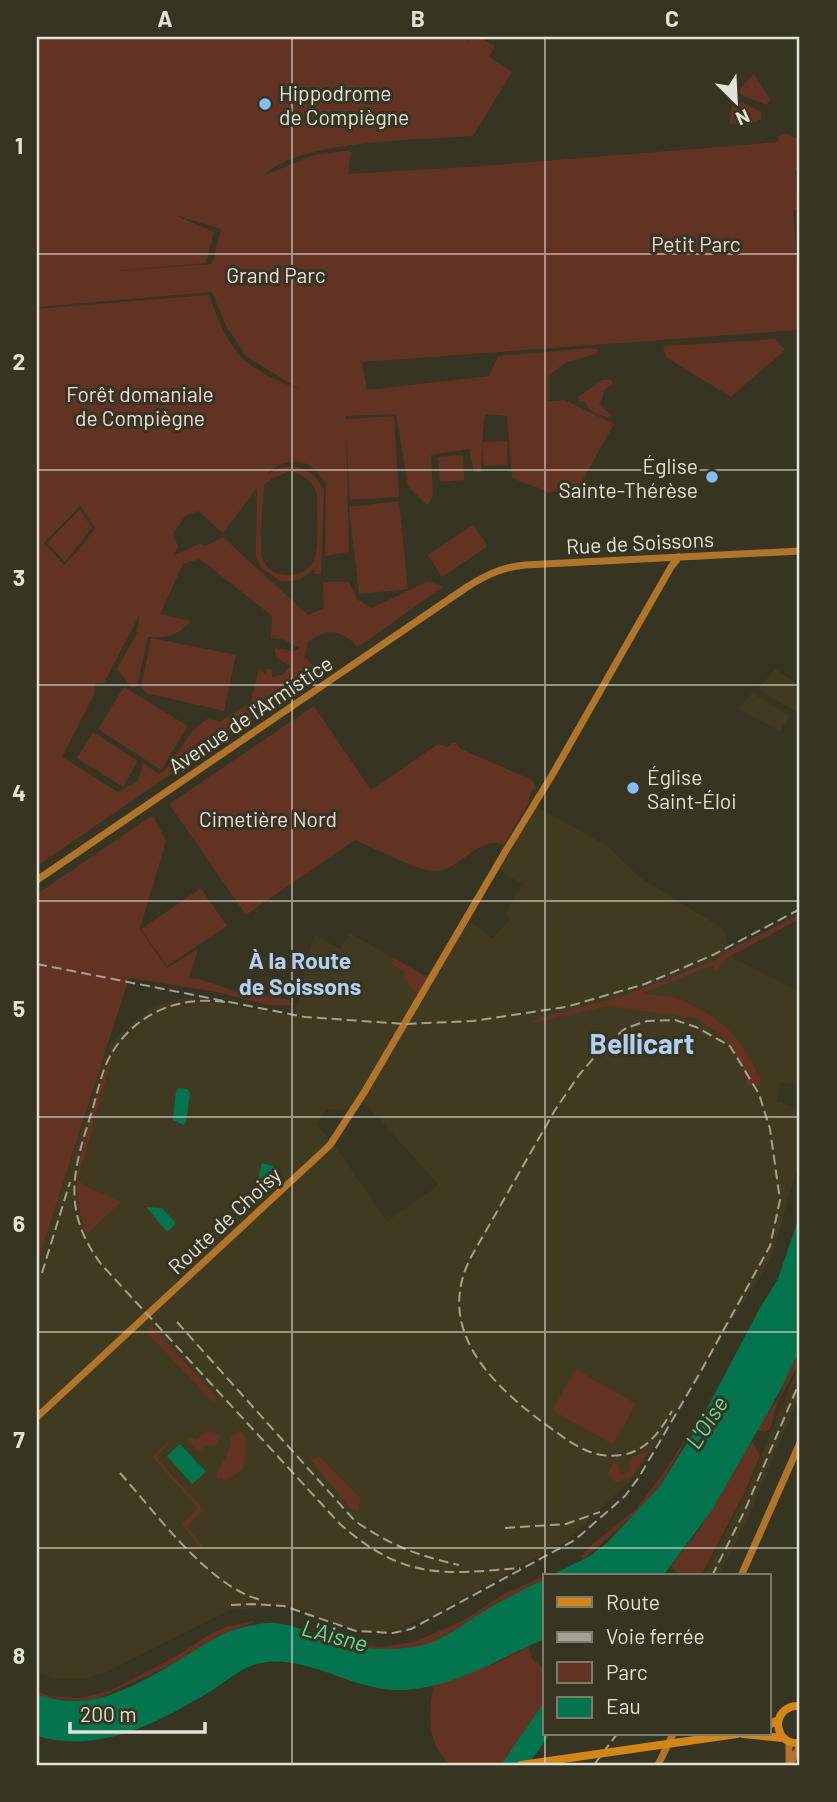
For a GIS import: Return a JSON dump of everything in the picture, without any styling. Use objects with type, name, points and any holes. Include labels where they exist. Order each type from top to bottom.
[{"type":"main road","name":"Rue de Soissons","points":[[483,577],[506,568],[525,565],[800,551]]},
{"type":"main road","name":"Route de Choisy","points":[[37,1417],[323,1153],[348,1120],[679,557]]},
{"type":"main road","name":"Avenue de l'Armistice","points":[[37,880],[483,577]]},
{"type":"main road","points":[[742,1574],[800,1443]]},
{"type":"main road","points":[[770,1724],[778,1720],[789,1707],[800,1706]]},
{"type":"main road","points":[[778,1720],[778,1728],[786,1740],[790,1765]]},
{"type":"main road","points":[[658,1765],[672,1736]]},
{"type":"main road","points":[[521,1765],[725,1736]]},
{"type":"main road","points":[[755,1736],[800,1744],[790,1765]]},
{"type":"shaded area","points":[[775,669],[800,685],[800,714],[758,689]]},
{"type":"shaded area","points":[[752,693],[790,716],[780,731],[738,709]]},
{"type":"shaded area","points":[[534,805],[607,846],[641,878],[725,930],[730,956],[800,992],[800,1086],[780,1082],[777,1102],[800,1109],[800,1157],[772,1257],[636,1475],[567,1541],[432,1615],[395,1630],[379,1632],[353,1629],[286,1605],[228,1611],[109,1671],[87,1678],[55,1678],[37,1673],[37,1265],[109,1044],[153,1006],[184,998],[295,1016],[314,934],[340,949],[350,933],[429,979],[469,921],[492,938],[506,925],[510,917],[505,914],[522,884],[498,870]],"holes":[[[358,1096],[439,1185],[387,1221],[317,1125],[327,1109],[350,1110]]]},
{"type":"shaded area","points":[[800,1368],[800,1395],[745,1525],[720,1574],[704,1574],[745,1494],[795,1374]]},
{"type":"green space","points":[[37,37],[468,37],[466,43],[470,37],[479,37],[495,46],[489,57],[512,72],[473,136],[331,148],[281,163],[265,175],[314,155],[351,150],[348,174],[778,142],[779,136],[785,133],[800,140],[800,171],[795,171],[798,209],[793,210],[797,262],[800,262],[800,336],[799,330],[362,362],[367,390],[489,376],[498,356],[598,349],[596,354],[565,363],[549,375],[549,401],[565,400],[614,424],[571,501],[556,491],[548,493],[512,477],[507,416],[485,414],[482,442],[507,441],[508,465],[484,466],[482,445],[481,472],[474,472],[469,449],[431,455],[433,495],[427,505],[408,486],[396,414],[345,416],[346,419],[394,416],[399,497],[350,500],[346,432],[349,552],[325,556],[326,483],[314,469],[293,462],[282,464],[268,474],[285,467],[299,467],[312,475],[324,490],[321,574],[315,574],[314,570],[299,580],[282,582],[261,568],[256,556],[257,488],[223,533],[198,511],[185,516],[173,534],[178,546],[174,555],[199,544],[206,546],[223,537],[308,615],[324,608],[323,582],[349,582],[358,600],[372,608],[428,581],[443,587],[358,647],[346,637],[334,632],[315,637],[308,642],[305,657],[313,666],[316,675],[37,866],[37,309],[209,295],[227,337],[242,358],[269,376],[299,389],[246,356],[226,326],[212,292],[37,307]],"holes":[[[175,215],[221,229],[212,264],[116,271],[206,263],[214,232]],[[290,471],[308,480],[316,492],[318,527],[315,557],[311,565],[297,574],[279,574],[271,570],[262,556],[264,485]],[[80,506],[95,528],[64,565],[44,543]],[[200,559],[272,616],[271,638],[285,640],[299,648],[295,651],[275,648],[276,658],[290,666],[282,675],[272,677],[272,669],[267,669],[265,674],[259,667],[251,702],[221,721],[207,719],[193,730],[166,769],[159,774],[143,763],[138,781],[118,792],[62,757],[94,695],[95,683],[104,683],[139,616],[137,633],[117,669],[132,688],[137,686],[148,637],[172,635],[191,621],[160,614],[183,564]]]},
{"type":"green space","points":[[754,74],[770,99],[767,105],[736,93]]},
{"type":"green space","points":[[733,98],[761,112],[761,119],[756,122],[729,124]]},
{"type":"green space","points":[[775,339],[785,350],[731,397],[667,358],[663,349],[665,346]]},
{"type":"green space","points":[[602,380],[611,380],[613,384],[604,390],[599,404],[612,416],[609,418],[592,412],[578,397]]},
{"type":"green space","points":[[463,455],[464,480],[440,482],[438,457]]},
{"type":"green space","points":[[399,501],[408,589],[359,594],[349,507]]},
{"type":"green space","points":[[80,509],[92,528],[65,562],[47,543]]},
{"type":"green space","points":[[473,525],[488,546],[442,577],[428,555]]},
{"type":"green space","points":[[151,638],[236,655],[224,711],[146,693],[141,687]]},
{"type":"green space","points":[[124,687],[188,726],[161,770],[98,729]]},
{"type":"green space","name":"Cimetière Nord","points":[[314,706],[371,790],[438,744],[447,747],[456,743],[461,749],[532,780],[535,787],[529,802],[504,844],[484,845],[446,869],[429,871],[419,868],[355,840],[246,915],[169,804]]},
{"type":"green space","points":[[93,732],[138,761],[123,787],[77,758]]},
{"type":"green space","points":[[150,817],[154,817],[166,841],[140,929],[167,968],[198,949],[189,979],[196,978],[238,992],[289,1000],[291,1005],[268,1005],[212,991],[129,978],[37,1265],[37,894]]},
{"type":"green space","points":[[201,888],[227,926],[167,966],[141,929]]},
{"type":"green space","points":[[800,914],[800,919],[725,959],[718,969],[715,970],[713,965],[644,993],[682,999],[709,1014],[728,1029],[749,1058],[761,1081],[760,1087],[747,1085],[743,1070],[728,1042],[699,1019],[609,1006],[531,1022],[541,1017],[617,998],[716,960],[721,954]]},
{"type":"green space","points":[[393,958],[428,977],[423,988],[417,993],[408,984],[404,972],[391,964]]},
{"type":"green space","points":[[114,1052],[78,1178],[82,1184],[121,1202],[86,1235],[80,1214],[77,1177],[86,1131]]},
{"type":"green space","points":[[148,1326],[152,1326],[212,1392],[217,1399],[215,1402],[150,1336]]},
{"type":"green space","points":[[800,1351],[800,1367],[796,1369],[778,1401],[770,1429],[765,1432],[756,1430],[780,1395],[787,1374]]},
{"type":"green space","points":[[576,1369],[636,1404],[613,1445],[552,1410]]},
{"type":"green space","points":[[716,1388],[660,1486],[640,1509],[585,1558],[581,1557],[589,1547],[636,1509],[670,1464]]},
{"type":"green space","points":[[210,1431],[220,1435],[216,1446],[206,1445],[199,1452],[187,1440],[197,1440],[203,1433]]},
{"type":"green space","points":[[239,1431],[246,1437],[244,1468],[228,1480],[218,1479],[216,1476],[228,1453],[230,1438]]},
{"type":"green space","points":[[171,1442],[156,1457],[204,1510],[187,1527],[202,1544],[201,1548],[181,1524],[197,1507],[152,1457]]},
{"type":"green space","points":[[753,1442],[760,1456],[744,1494],[702,1574],[679,1574],[671,1566],[701,1527],[714,1498],[748,1444]]},
{"type":"green space","points":[[646,1451],[631,1477],[617,1483],[610,1478],[608,1473],[614,1462],[618,1463],[620,1472],[624,1475],[628,1473],[630,1458]]},
{"type":"green space","points":[[319,1456],[360,1498],[358,1512],[350,1508],[311,1460]]},
{"type":"green space","points":[[543,1576],[543,1582],[426,1647],[397,1650],[357,1649],[323,1637],[381,1647],[414,1642],[464,1620],[502,1595]]},
{"type":"green space","points":[[253,1621],[223,1634],[181,1660],[97,1699],[83,1701],[37,1697],[37,1691],[50,1696],[80,1698],[109,1691],[175,1657],[212,1633]]},
{"type":"green space","points":[[529,1646],[532,1659],[543,1667],[543,1704],[502,1764],[450,1765],[433,1738],[430,1718],[433,1686],[498,1662]]},
{"type":"water","points":[[179,1088],[187,1089],[190,1093],[184,1125],[173,1120],[176,1091]]},
{"type":"water","points":[[262,1163],[276,1167],[269,1191],[256,1188]]},
{"type":"water","points":[[146,1207],[162,1208],[176,1223],[167,1232]]},
{"type":"water","name":"L'Oise","points":[[800,1214],[800,1349],[780,1391],[712,1510],[664,1574],[554,1574],[590,1556],[608,1542],[660,1486],[697,1427],[778,1279]]},
{"type":"water","points":[[180,1444],[206,1472],[192,1484],[167,1456]]},
{"type":"water","name":"L'Aisne","points":[[543,1580],[543,1640],[454,1680],[415,1689],[395,1690],[377,1688],[304,1665],[268,1662],[245,1669],[167,1716],[126,1733],[82,1741],[60,1741],[37,1736],[37,1695],[73,1701],[116,1693],[172,1665],[215,1638],[237,1629],[278,1623],[353,1646],[384,1649],[413,1647],[445,1636],[499,1602]]},
{"type":"water","points":[[543,1704],[543,1736],[549,1736],[528,1765],[501,1765]]},
{"type":"railway","points":[[37,964],[305,1017],[405,1024],[473,1021],[566,1007],[645,984],[713,955],[800,909]]},
{"type":"railway","points":[[225,1002],[190,1002],[157,1012],[129,1031],[108,1060],[85,1132],[74,1189],[80,1226],[88,1244],[101,1264],[340,1524],[363,1542],[383,1555],[424,1569],[467,1572],[520,1568]]},
{"type":"railway","points":[[231,1605],[284,1606],[356,1631],[393,1633],[411,1629],[575,1540],[625,1496],[701,1371],[770,1246],[780,1200],[770,1129],[759,1094],[730,1046],[696,1027],[675,1020],[647,1021],[626,1028],[604,1046],[579,1075],[555,1110],[471,1257],[461,1283],[459,1308],[464,1331],[488,1373],[525,1408],[581,1448],[600,1455],[631,1453],[652,1439],[672,1411]]},
{"type":"railway","points":[[42,1273],[70,1182]]},
{"type":"railway","points":[[177,1322],[355,1521],[405,1549],[459,1565]]},
{"type":"railway","points":[[713,1574],[745,1510],[800,1381]]},
{"type":"railway","points":[[120,1473],[203,1565],[241,1592],[261,1600]]},
{"type":"railway","points":[[505,1528],[566,1524],[600,1512]]},
{"type":"railway","points":[[594,1765],[616,1736]]},
{"type":"place","name":"Hippodrome de Compiègne","points":[[265,104]]},
{"type":"place","name":"Église Sainte-Thérèse","points":[[712,477]]},
{"type":"place","name":"Église Saint-Éloi","points":[[633,788]]},
{"type":"district","name":"À la Route de Soissons","points":[[300,973]]},
{"type":"district","name":"Bellicart","points":[[642,1043]]},
{"type":"park label","name":"Petit Parc","points":[[696,243]]},
{"type":"park label","name":"Grand Parc","points":[[276,274]]},
{"type":"park label","name":"Forêt domaniale de Compiègne","points":[[140,405]]}]
